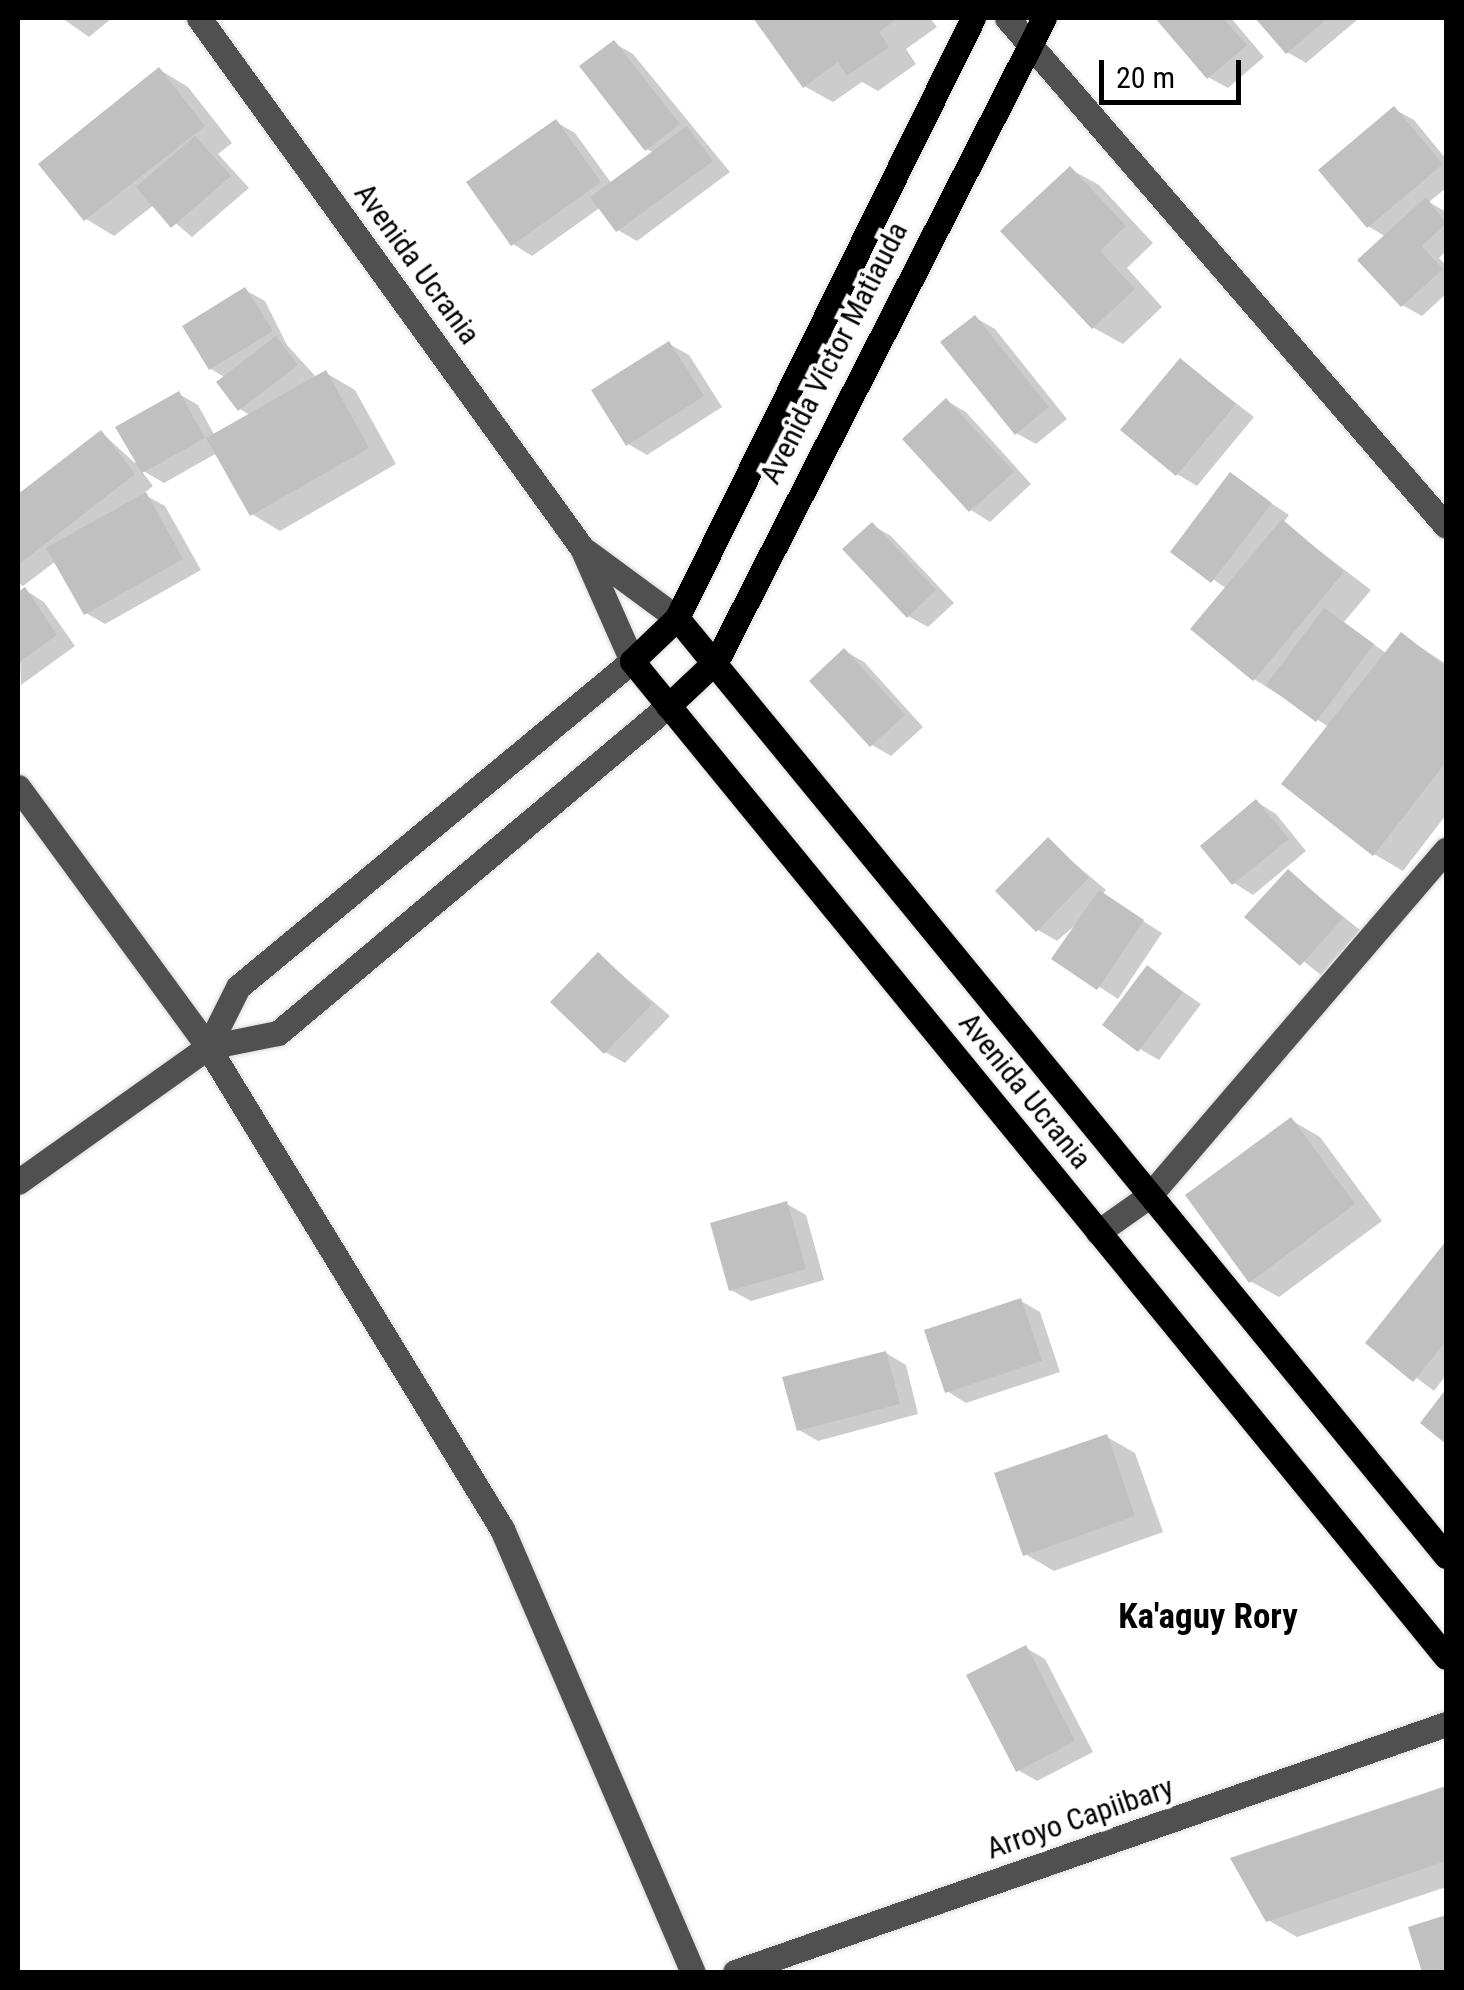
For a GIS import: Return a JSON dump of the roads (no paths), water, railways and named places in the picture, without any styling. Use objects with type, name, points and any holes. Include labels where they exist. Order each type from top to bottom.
[{"type":"main road","name":"Avenida Victor Matiauda","points":[[632,661],[677,618],[973,18]]},
{"type":"main road","name":"Avenida Victor Matiauda","points":[[668,706],[716,660],[1028,41],[1044,18]]},
{"type":"main road","name":"Avenida Ucrania","points":[[677,618],[716,660],[1446,1556]]},
{"type":"main road","name":"Avenida Ucrania","points":[[632,661],[1446,1657]]},
{"type":"street","name":"Avenida Ucrania","points":[[199,18],[582,548],[632,661]]},
{"type":"street","points":[[1006,18],[1446,526]]},
{"type":"street","name":"Avenida Ucrania","points":[[582,548],[677,618]]},
{"type":"street","points":[[208,1047],[238,987],[632,661]]},
{"type":"street","points":[[18,1182],[208,1047],[278,1033],[668,706]]},
{"type":"street","points":[[18,787],[208,1047],[502,1528],[693,1972]]},
{"type":"street","points":[[1098,1232],[1149,1196],[1446,850]]},
{"type":"street","name":"Arroyo Capiibary","points":[[735,1972],[1446,1724]]},
{"type":"district","name":"Ka'aguy Rory","points":[[1208,1617]]}]
